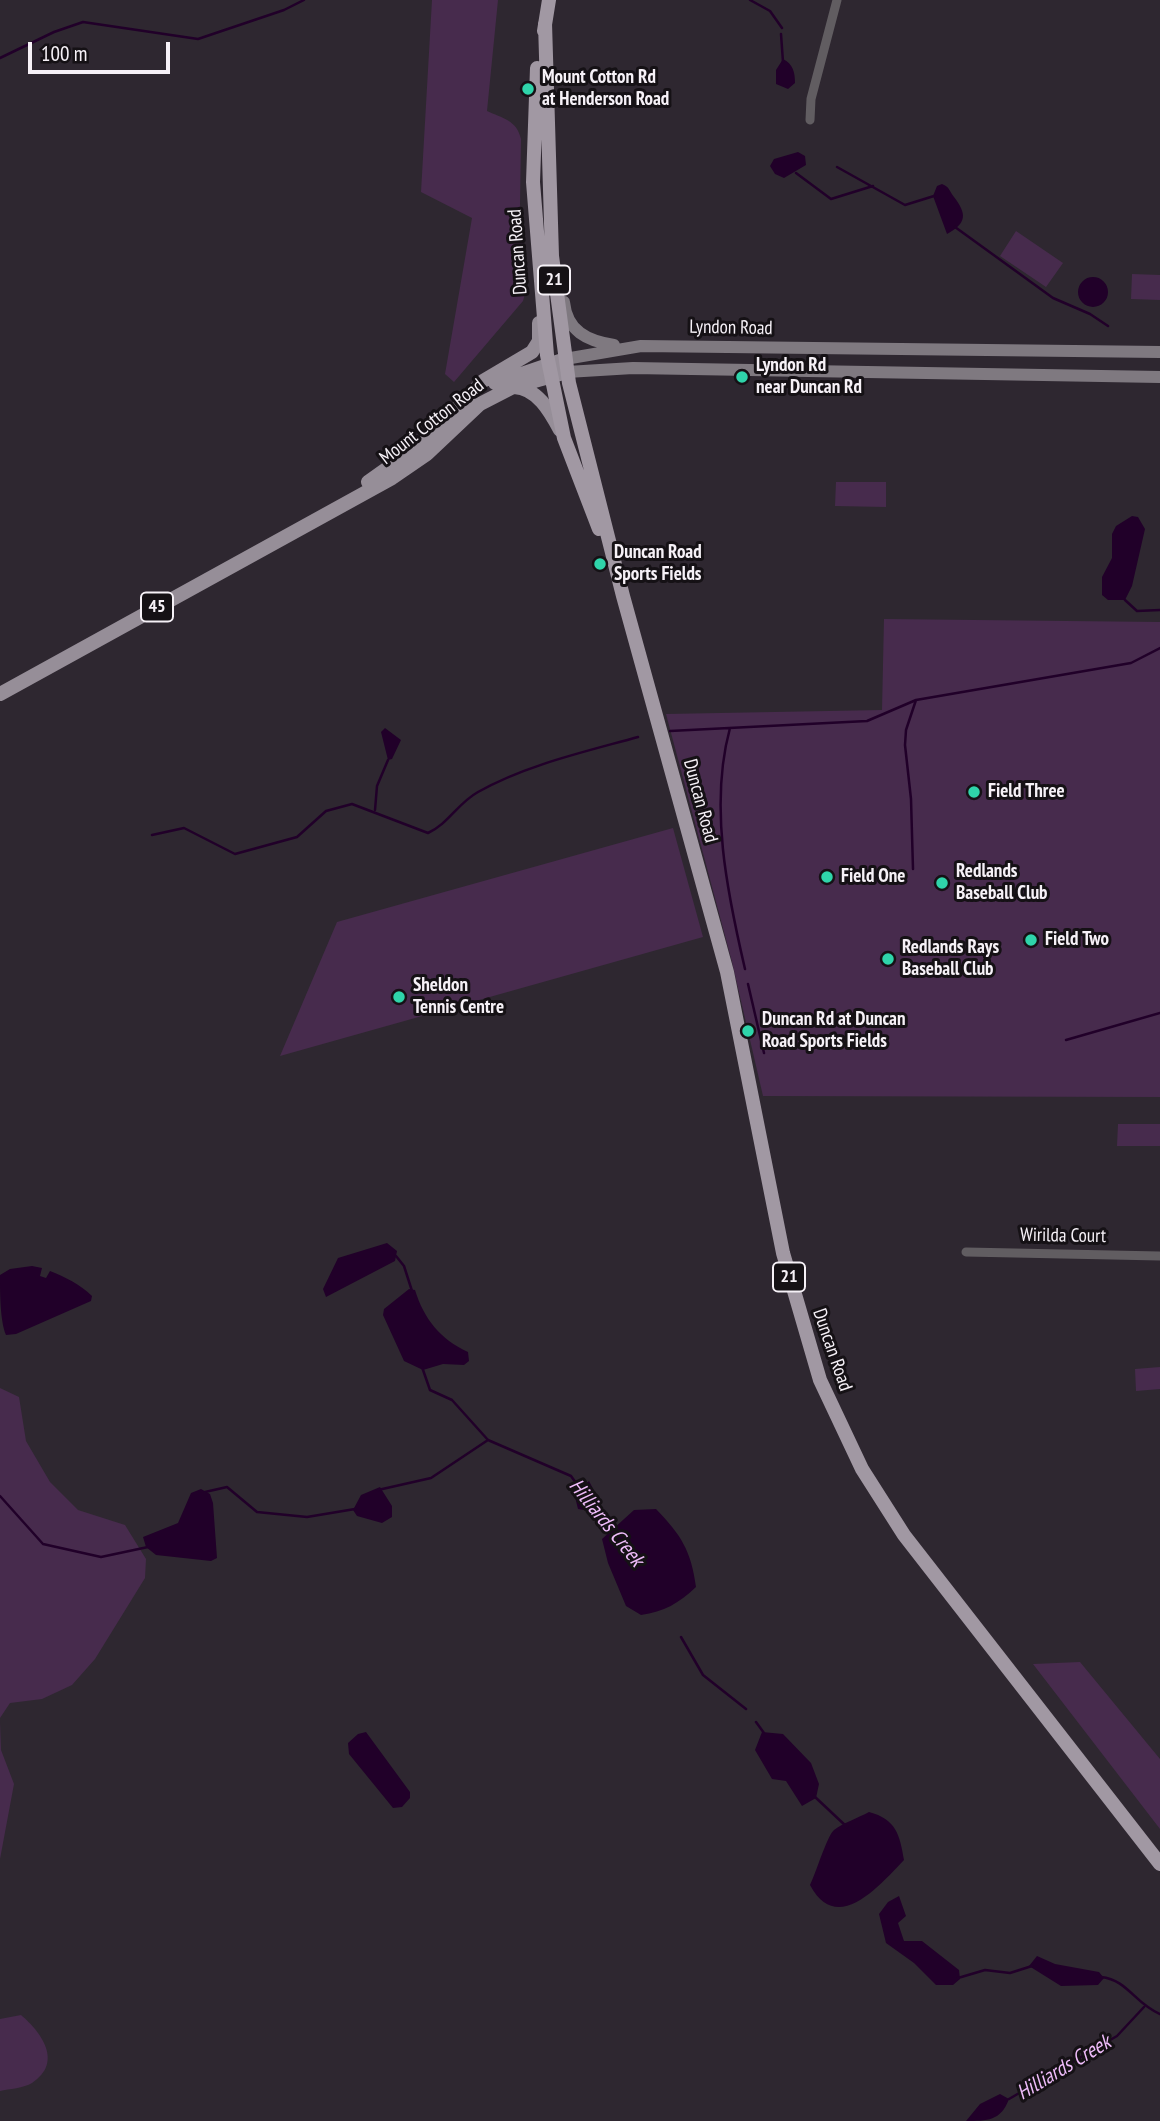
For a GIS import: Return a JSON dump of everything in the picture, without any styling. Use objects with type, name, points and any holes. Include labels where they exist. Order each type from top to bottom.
[{"type":"highway","name":"Mount Cotton Road","points":[[532,144],[537,72],[549,0]]},
{"type":"highway","name":"Mount Cotton Road","points":[[545,23],[548,188],[556,295],[566,365]]},
{"type":"highway","name":"Duncan Road","points":[[532,144],[537,261],[549,370],[564,438],[623,596]]},
{"type":"highway","name":"Duncan Road","points":[[566,365],[623,596],[727,972],[783,1253],[799,1315],[825,1392],[862,1469],[904,1535],[1160,1864]]},
{"type":"main road","name":"Mount Cotton Road","points":[[314,519],[413,451],[484,381],[537,346],[540,335],[529,199],[532,144]]},
{"type":"main road","points":[[548,188],[568,321],[576,331],[599,343],[641,346]]},
{"type":"main road","name":"Lyndon Road","points":[[566,365],[641,346],[1160,352]]},
{"type":"main road","points":[[748,372],[749,348]]},
{"type":"main road","name":"Mount Cotton Road","points":[[0,694],[314,519],[357,499],[412,465],[480,404],[549,370],[566,365]]},
{"type":"main road","points":[[566,365],[748,372],[1160,377]]},
{"type":"main road","points":[[348,496],[418,454],[487,388],[505,378],[549,370]]},
{"type":"main road","points":[[513,387],[525,388],[536,396],[553,417],[564,438]]},
{"type":"street","points":[[810,120],[811,99],[837,0]]},
{"type":"street","name":"Wirilda Court","points":[[966,1252],[1160,1255]]},
{"type":"shaded area","points":[[432,0],[498,0],[487,111],[512,124],[521,139],[520,204],[526,290],[523,301],[454,382],[445,374],[472,218],[421,192]]},
{"type":"shaded area","points":[[783,59],[791,66],[795,75],[795,83],[788,89],[776,84],[776,70]]},
{"type":"shaded area","points":[[798,152],[805,156],[806,165],[784,178],[775,174],[770,166],[774,159]]},
{"type":"shaded area","points":[[937,186],[947,186],[963,213],[958,226],[947,234],[933,196]]},
{"type":"shaded area","points":[[1016,231],[1063,263],[1046,287],[1000,256]]},
{"type":"shaded area","points":[[1132,274],[1160,275],[1160,300],[1131,299]]},
{"type":"shaded area","points":[[1093,277],[1104,281],[1108,292],[1104,303],[1093,307],[1082,303],[1078,292],[1082,281]]},
{"type":"shaded area","points":[[836,482],[886,482],[886,507],[835,506]]},
{"type":"shaded area","points":[[1132,516],[1138,517],[1145,529],[1132,586],[1125,600],[1108,600],[1102,595],[1102,577],[1112,558],[1112,534],[1116,526]]},
{"type":"shaded area","name":"Redlands Baseball Club","points":[[884,619],[1160,622],[1160,1097],[763,1096],[732,962],[666,714],[882,710]]},
{"type":"shaded area","points":[[385,728],[401,740],[392,759],[388,760],[381,732]]},
{"type":"shaded area","name":"Sheldon Tennis Centre","points":[[673,828],[703,937],[280,1056],[337,922]]},
{"type":"shaded area","points":[[1118,1124],[1160,1124],[1160,1146],[1117,1146]]},
{"type":"shaded area","points":[[387,1243],[397,1251],[395,1261],[326,1297],[323,1289],[338,1258]]},
{"type":"shaded area","points":[[32,1266],[42,1268],[40,1276],[46,1278],[50,1271],[72,1281],[92,1296],[91,1301],[16,1334],[6,1335],[1,1314],[0,1275],[10,1269]]},
{"type":"shaded area","points":[[409,1289],[415,1290],[434,1327],[449,1341],[468,1352],[469,1361],[464,1365],[443,1364],[423,1370],[404,1361],[383,1315],[384,1309]]},
{"type":"shaded area","points":[[1160,1367],[1160,1389],[1136,1391],[1135,1369]]},
{"type":"shaded area","points":[[0,1388],[19,1397],[26,1441],[50,1482],[78,1510],[125,1525],[146,1559],[145,1578],[95,1659],[72,1685],[42,1699],[10,1703],[0,1718]]},
{"type":"shaded area","points":[[589,1481],[599,1500],[590,1511],[578,1509],[574,1493]]},
{"type":"shaded area","points":[[380,1487],[392,1506],[392,1517],[382,1523],[357,1516],[353,1510],[361,1495]]},
{"type":"shaded area","points":[[201,1489],[210,1494],[213,1503],[217,1558],[211,1561],[156,1555],[146,1547],[143,1537],[178,1523],[191,1493]]},
{"type":"shaded area","points":[[656,1509],[684,1544],[696,1587],[671,1606],[641,1615],[626,1606],[608,1563],[602,1539],[634,1510]]},
{"type":"shaded area","points":[[1080,1662],[1160,1759],[1160,1829],[1033,1664]]},
{"type":"shaded area","points":[[0,1722],[1,1750],[14,1784],[0,1859]]},
{"type":"shaded area","points":[[366,1732],[410,1792],[410,1798],[402,1807],[393,1808],[349,1754],[348,1743],[358,1734]]},
{"type":"shaded area","points":[[762,1732],[783,1734],[811,1763],[819,1784],[816,1798],[802,1806],[786,1781],[772,1779],[755,1750]]},
{"type":"shaded area","points":[[869,1812],[885,1819],[895,1829],[904,1860],[883,1882],[858,1901],[845,1906],[833,1906],[821,1900],[810,1885],[834,1830]]},
{"type":"shaded area","points":[[899,1896],[906,1916],[898,1923],[904,1941],[922,1941],[959,1970],[960,1979],[953,1985],[936,1985],[914,1963],[886,1943],[879,1914],[888,1902]]},
{"type":"shaded area","points":[[1037,1956],[1055,1964],[1099,1972],[1104,1978],[1098,1985],[1061,1986],[1029,1966]]},
{"type":"shaded area","points":[[21,2015],[42,2038],[48,2057],[47,2066],[42,2075],[32,2083],[0,2091],[0,2019]]},
{"type":"shaded area","points":[[1000,2094],[1009,2099],[997,2116],[987,2120],[966,2121],[980,2104]]},
{"type":"waterway","points":[[0,58],[54,32],[83,22],[198,39],[284,10],[304,0]]},
{"type":"waterway","points":[[750,0],[770,11],[782,28]]},
{"type":"waterway","points":[[781,34],[783,62]]},
{"type":"waterway","points":[[837,167],[905,205],[934,196]]},
{"type":"waterway","points":[[796,173],[831,199],[873,186]]},
{"type":"waterway","points":[[955,227],[1053,298],[1090,314],[1108,326]]},
{"type":"waterway","points":[[1125,600],[1137,611],[1160,610]]},
{"type":"waterway","points":[[670,731],[867,721],[916,700],[1131,663],[1160,648]]},
{"type":"waterway","points":[[913,869],[911,799],[905,745],[906,730],[916,700]]},
{"type":"waterway","points":[[730,728],[724,757],[721,818],[727,879],[745,969]]},
{"type":"waterway","points":[[152,835],[184,828],[235,854],[297,837],[326,811],[352,804],[428,833],[471,797],[496,782],[556,760],[638,737]]},
{"type":"waterway","points":[[375,810],[377,786],[388,760]]},
{"type":"waterway","points":[[748,984],[764,1053]]},
{"type":"waterway","points":[[1066,1040],[1160,1013]]},
{"type":"waterway","name":"Hilliards Creek","points":[[396,1256],[404,1266],[412,1291]]},
{"type":"waterway","name":"Hilliards Creek","points":[[422,1367],[430,1390],[452,1400],[488,1440],[571,1476],[581,1490]]},
{"type":"waterway","name":"Hilliards Creek","points":[[378,1490],[431,1478],[488,1440]]},
{"type":"waterway","name":"Hilliards Creek","points":[[205,1492],[227,1487],[257,1512],[307,1517],[355,1509]]},
{"type":"waterway","points":[[0,1496],[43,1544],[101,1557],[148,1547]]},
{"type":"waterway","name":"Hilliards Creek","points":[[595,1505],[613,1531]]},
{"type":"waterway","name":"Hilliards Creek","points":[[681,1637],[703,1675],[746,1709]]},
{"type":"waterway","name":"Hilliards Creek","points":[[756,1722],[764,1733]]},
{"type":"waterway","name":"Hilliards Creek","points":[[814,1796],[847,1827]]},
{"type":"waterway","name":"Hilliards Creek","points":[[958,1978],[985,1970],[1010,1973],[1032,1966]]},
{"type":"waterway","name":"Hilliards Creek","points":[[1101,1977],[1118,1982],[1160,2014]]},
{"type":"waterway","name":"Hilliards Creek","points":[[1009,2099],[1117,2036],[1144,2007]]},
{"type":"place","name":"Mount Cotton Rd at Henderson Road","points":[[528,89]]},
{"type":"place","name":"Lyndon Rd near Duncan Rd","points":[[742,377]]},
{"type":"place","name":"Duncan Road Sports Fields","points":[[600,564]]},
{"type":"place","name":"Field Three","points":[[974,792]]},
{"type":"place","name":"Field One","points":[[827,877]]},
{"type":"place","name":"Redlands Baseball Club","points":[[942,883]]},
{"type":"place","name":"Field Two","points":[[1031,940]]},
{"type":"place","name":"Redlands Rays Baseball Club","points":[[888,959]]},
{"type":"place","name":"Sheldon Tennis Centre","points":[[399,997]]},
{"type":"place","name":"Duncan Rd at Duncan Road Sports Fields","points":[[748,1031]]}]
